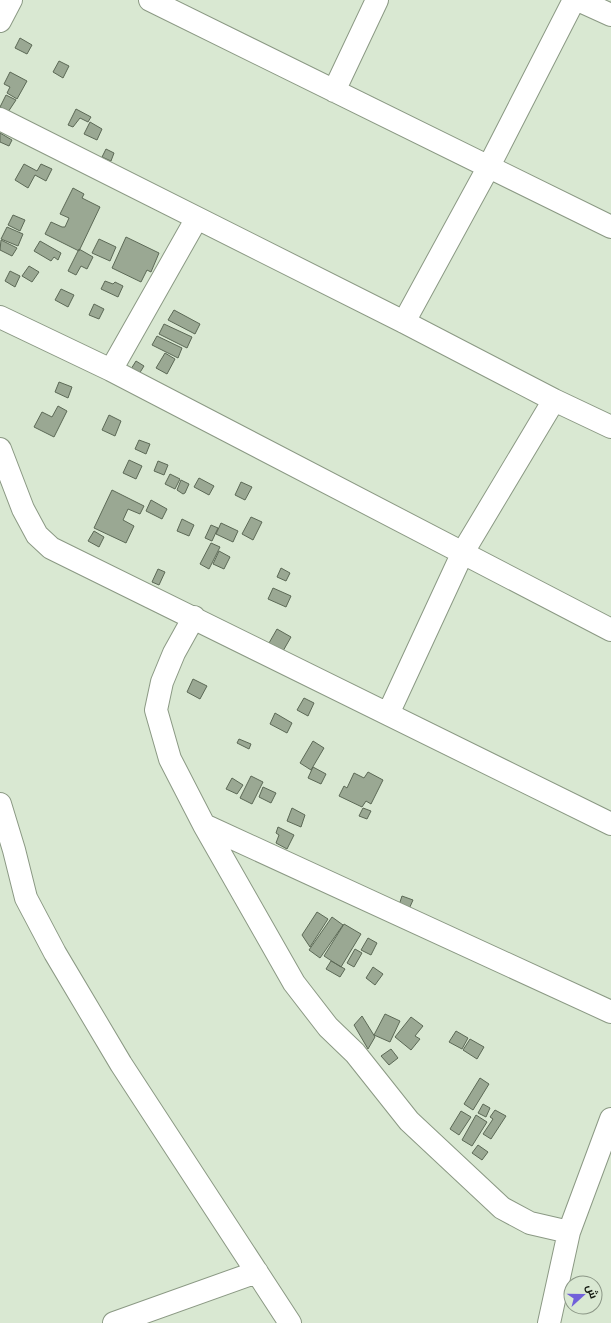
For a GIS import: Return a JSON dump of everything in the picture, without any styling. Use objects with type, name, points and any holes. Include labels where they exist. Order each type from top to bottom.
[{"type":"street","points":[[0,21],[11,0]]},
{"type":"street","points":[[150,0],[488,168],[611,227]]},
{"type":"street","points":[[334,91],[377,0]]},
{"type":"street","points":[[404,322],[488,168],[574,0]]},
{"type":"street","points":[[578,0],[611,15]]},
{"type":"street","points":[[0,119],[404,322],[554,400],[611,427]]},
{"type":"street","points":[[111,370],[197,218]]},
{"type":"street","points":[[0,317],[111,370],[611,630]]},
{"type":"street","points":[[388,714],[463,552],[554,400]]},
{"type":"street","points":[[0,449],[23,509],[37,535],[51,548],[194,617],[611,824]]},
{"type":"street","points":[[194,617],[174,653],[162,682],[156,710],[170,759],[204,825],[294,983],[328,1027],[355,1053],[409,1121],[502,1208],[516,1217],[530,1223],[569,1232]]},
{"type":"street","points":[[0,804],[14,850],[26,898],[55,953],[121,1064],[290,1323]]},
{"type":"street","points":[[204,825],[611,1012]]},
{"type":"street","points":[[549,1323],[569,1232],[611,1119]]},
{"type":"street","points":[[114,1323],[257,1272]]},
{"type":"building","points":[[20,38],[32,45],[27,54],[15,48]]},
{"type":"building","points":[[59,61],[69,66],[63,78],[53,72]]},
{"type":"building","points":[[10,72],[27,81],[17,99],[7,93],[10,87],[4,84]]},
{"type":"building","points":[[6,95],[16,100],[8,112],[0,107]]},
{"type":"building","points":[[76,109],[91,117],[88,122],[80,118],[73,127],[68,125]]},
{"type":"building","points":[[90,122],[102,129],[97,140],[84,134]]},
{"type":"building","points":[[0,133],[12,140],[9,146],[0,142]]},
{"type":"building","points":[[106,149],[114,153],[111,161],[102,157]]},
{"type":"building","points":[[24,164],[37,171],[41,164],[52,169],[46,181],[35,175],[28,188],[15,180]]},
{"type":"building","points":[[73,188],[84,194],[82,198],[100,207],[79,251],[45,234],[51,222],[65,227],[69,218],[60,214]]},
{"type":"building","points":[[13,215],[25,220],[20,231],[8,225]]},
{"type":"building","points":[[7,227],[23,234],[18,246],[1,239]]},
{"type":"building","points":[[126,237],[159,253],[151,272],[147,270],[141,282],[112,268]]},
{"type":"building","points":[[99,239],[116,247],[110,261],[92,253]]},
{"type":"building","points":[[1,240],[17,248],[12,256],[0,250]]},
{"type":"building","points":[[40,241],[61,253],[58,260],[54,257],[51,261],[34,251]]},
{"type":"building","points":[[79,249],[93,257],[87,269],[81,266],[76,275],[68,271]]},
{"type":"building","points":[[29,266],[39,272],[32,282],[22,276]]},
{"type":"building","points":[[10,271],[20,276],[15,287],[5,281]]},
{"type":"building","points":[[105,281],[113,284],[115,282],[123,286],[118,297],[101,289]]},
{"type":"building","points":[[61,289],[74,295],[68,307],[55,300]]},
{"type":"building","points":[[94,304],[104,309],[99,319],[89,315]]},
{"type":"building","points":[[174,310],[200,324],[195,334],[168,320]]},
{"type":"building","points":[[164,324],[192,337],[187,348],[159,334]]},
{"type":"building","points":[[157,336],[182,348],[178,358],[152,345]]},
{"type":"building","points":[[165,353],[175,359],[167,374],[156,368]]},
{"type":"building","points":[[136,361],[144,366],[139,374],[131,369]]},
{"type":"building","points":[[59,382],[72,387],[68,398],[55,392]]},
{"type":"building","points":[[58,406],[67,411],[54,437],[34,427],[42,412],[52,417]]},
{"type":"building","points":[[109,415],[121,421],[115,436],[102,430]]},
{"type":"building","points":[[139,440],[150,444],[146,454],[135,449]]},
{"type":"building","points":[[129,460],[142,466],[136,479],[123,473]]},
{"type":"building","points":[[158,461],[168,465],[164,475],[154,471]]},
{"type":"building","points":[[170,474],[180,479],[175,489],[165,484]]},
{"type":"building","points":[[199,478],[214,486],[209,495],[194,487]]},
{"type":"building","points":[[181,480],[189,484],[185,493],[183,494],[177,490]]},
{"type":"building","points":[[241,482],[252,487],[245,500],[235,495]]},
{"type":"building","points":[[112,490],[144,506],[140,514],[128,509],[123,520],[134,526],[126,543],[94,528]]},
{"type":"building","points":[[151,500],[167,509],[162,519],[146,511]]},
{"type":"building","points":[[251,517],[262,522],[253,540],[242,534]]},
{"type":"building","points":[[182,519],[194,525],[189,536],[177,531]]},
{"type":"building","points":[[221,523],[238,531],[233,542],[216,534]]},
{"type":"building","points":[[211,525],[218,528],[212,541],[205,538]]},
{"type":"building","points":[[94,531],[104,537],[99,547],[88,541]]},
{"type":"building","points":[[211,543],[220,547],[209,569],[200,564]]},
{"type":"building","points":[[219,551],[230,557],[224,569],[213,564]]},
{"type":"building","points":[[281,568],[290,573],[286,581],[277,577]]},
{"type":"building","points":[[158,569],[165,572],[159,585],[152,582]]},
{"type":"building","points":[[273,588],[291,596],[286,607],[268,599]]},
{"type":"building","points":[[277,629],[291,637],[283,651],[269,643]]},
{"type":"building","points":[[193,679],[207,686],[200,699],[187,692]]},
{"type":"building","points":[[304,698],[314,703],[308,716],[297,710]]},
{"type":"building","points":[[275,713],[292,723],[287,733],[270,724]]},
{"type":"building","points":[[239,739],[251,744],[249,749],[237,743]]},
{"type":"building","points":[[313,741],[324,748],[311,770],[300,763]]},
{"type":"building","points":[[313,767],[326,774],[321,784],[308,778]]},
{"type":"building","points":[[368,772],[383,780],[371,804],[366,801],[362,807],[339,796],[344,786],[347,788],[354,773],[364,778]]},
{"type":"building","points":[[251,776],[263,782],[252,804],[240,798]]},
{"type":"building","points":[[232,778],[243,785],[237,794],[226,789]]},
{"type":"building","points":[[263,787],[276,793],[271,803],[259,797]]},
{"type":"building","points":[[292,808],[305,815],[301,827],[287,821]]},
{"type":"building","points":[[363,808],[371,811],[367,819],[359,816]]},
{"type":"building","points":[[278,827],[294,835],[287,849],[276,843],[279,835],[276,833]]},
{"type":"building","points":[[402,896],[413,900],[409,909],[399,905]]},
{"type":"building","points":[[317,912],[328,919],[310,947],[302,935]]},
{"type":"building","points":[[332,917],[343,925],[320,958],[309,950]]},
{"type":"building","points":[[344,924],[361,934],[341,967],[324,956]]},
{"type":"building","points":[[368,938],[377,943],[371,955],[361,950]]},
{"type":"building","points":[[355,949],[362,953],[354,967],[347,963]]},
{"type":"building","points":[[331,961],[345,969],[340,977],[326,969]]},
{"type":"building","points":[[373,967],[383,974],[375,985],[366,978]]},
{"type":"building","points":[[385,1014],[400,1021],[390,1042],[374,1035]]},
{"type":"building","points":[[362,1016],[375,1037],[368,1049],[354,1025]]},
{"type":"building","points":[[411,1017],[423,1026],[415,1036],[420,1039],[411,1050],[395,1037]]},
{"type":"building","points":[[456,1031],[468,1038],[462,1049],[449,1042]]},
{"type":"building","points":[[470,1039],[484,1047],[477,1059],[463,1050]]},
{"type":"building","points":[[391,1049],[398,1058],[389,1065],[381,1056]]},
{"type":"building","points":[[480,1078],[489,1084],[473,1110],[464,1104]]},
{"type":"building","points":[[483,1104],[490,1108],[486,1117],[478,1113]]},
{"type":"building","points":[[495,1110],[506,1116],[491,1139],[483,1134],[493,1119],[490,1117]]},
{"type":"building","points":[[461,1111],[471,1117],[459,1135],[450,1129]]},
{"type":"building","points":[[476,1115],[487,1122],[472,1146],[462,1140]]},
{"type":"building","points":[[478,1145],[488,1152],[482,1160],[472,1153]]}]
